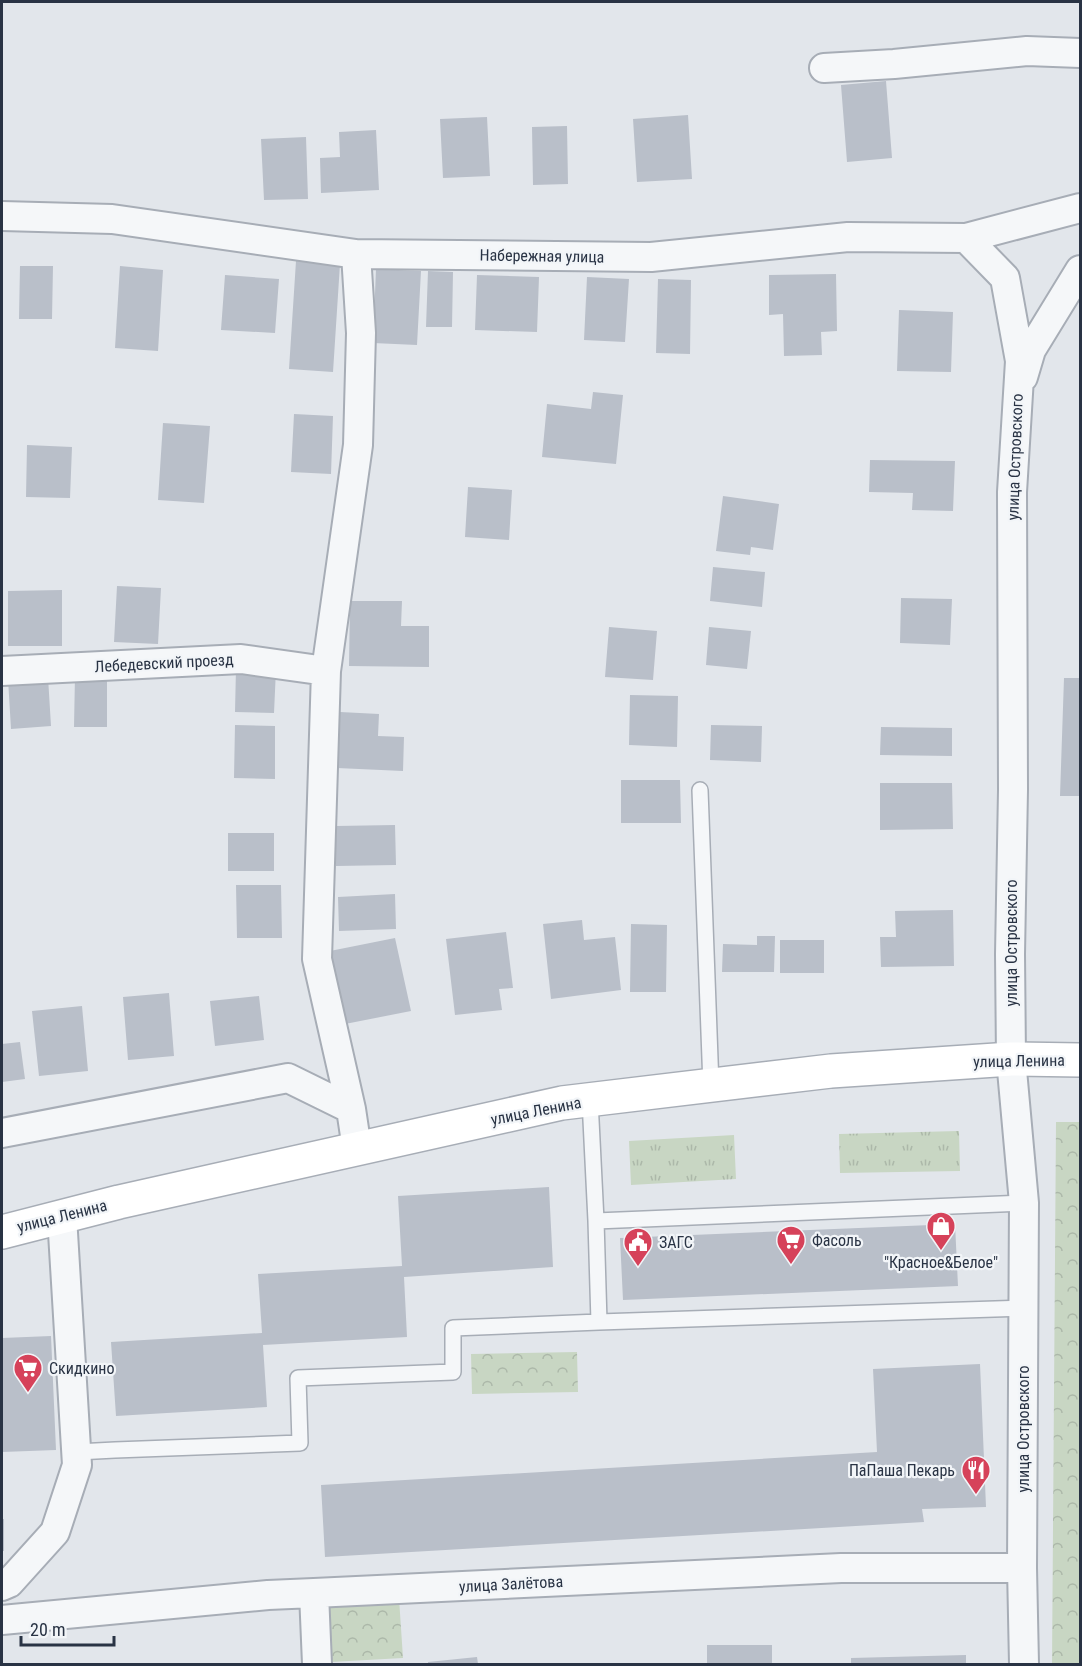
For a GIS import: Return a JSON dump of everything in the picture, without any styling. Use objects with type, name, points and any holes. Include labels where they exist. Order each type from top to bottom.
[{"type":"main road","name":"улица Ленина","points":[[2,1232],[119,1202],[562,1103],[831,1071],[1011,1059],[1080,1059]]},
{"type":"street","points":[[824,68],[894,64],[1027,51],[1080,53]]},
{"type":"street","name":"Набережная улица","points":[[2,216],[112,219],[356,254],[651,257],[848,237],[966,238],[1080,208]]},
{"type":"street","name":"улица Островского","points":[[966,238],[1005,278],[1020,361],[1012,492],[1011,1059],[1024,1203],[1022,1568],[1024,1665]]},
{"type":"street","points":[[356,254],[361,333],[358,445],[326,671],[317,959],[351,1109],[357,1149]]},
{"type":"street","points":[[1018,393],[1031,350],[1080,270]]},
{"type":"street","name":"Лебедевский проезд","points":[[2,670],[241,659],[326,671]]},
{"type":"street","points":[[2,1133],[288,1078],[351,1109]]},
{"type":"street","points":[[2,1586],[9,1583],[55,1532],[77,1465],[62,1216]]},
{"type":"street","name":"улица Залётова","points":[[2,1620],[268,1595],[841,1568],[1022,1568]]},
{"type":"street","points":[[314,1593],[317,1665]]},
{"type":"lane","points":[[700,790],[711,1086]]},
{"type":"lane","points":[[591,1100],[599,1322]]},
{"type":"lane","points":[[596,1221],[1024,1203]]},
{"type":"lane","points":[[76,1452],[300,1443],[298,1378],[453,1372],[453,1328],[1023,1308]]},
{"type":"green space","points":[[1056,1122],[1080,1122],[1080,1664],[1052,1664]]},
{"type":"green space","points":[[959,1131],[960,1171],[840,1173],[839,1134]]},
{"type":"green space","points":[[734,1135],[736,1179],[631,1185],[629,1141]]},
{"type":"green space","points":[[577,1352],[578,1392],[472,1394],[471,1354]]},
{"type":"green space","points":[[399,1598],[403,1658],[331,1662],[328,1602]]},
{"type":"building","points":[[886,81],[892,158],[847,162],[841,85]]},
{"type":"building","points":[[688,115],[692,179],[637,182],[633,119]]},
{"type":"building","points":[[487,117],[490,176],[443,178],[440,119]]},
{"type":"building","points":[[567,126],[568,184],[533,185],[532,127]]},
{"type":"building","points":[[376,130],[379,190],[321,193],[320,158],[340,157],[339,132]]},
{"type":"building","points":[[306,137],[308,199],[264,200],[261,139]]},
{"type":"building","points":[[296,261],[340,264],[333,372],[289,369]]},
{"type":"building","points":[[20,266],[53,266],[52,319],[19,319]]},
{"type":"building","points":[[120,266],[163,270],[158,351],[115,348]]},
{"type":"building","points":[[376,269],[421,271],[417,345],[373,343]]},
{"type":"building","points":[[428,271],[453,272],[452,327],[426,327]]},
{"type":"building","points":[[836,274],[837,331],[821,332],[822,355],[784,356],[783,314],[769,315],[769,275]]},
{"type":"building","points":[[225,275],[279,279],[275,333],[221,330]]},
{"type":"building","points":[[477,275],[539,277],[537,332],[475,330]]},
{"type":"building","points":[[587,277],[629,279],[625,342],[584,340]]},
{"type":"building","points":[[658,279],[691,280],[690,354],[656,353]]},
{"type":"building","points":[[899,310],[953,312],[951,372],[897,371]]},
{"type":"building","points":[[593,392],[623,395],[616,464],[542,457],[547,404],[591,409]]},
{"type":"building","points":[[294,414],[333,416],[331,474],[291,472]]},
{"type":"building","points":[[163,423],[210,426],[204,503],[158,500]]},
{"type":"building","points":[[27,445],[72,447],[70,498],[26,497]]},
{"type":"building","points":[[870,460],[955,461],[953,511],[912,510],[913,493],[869,492]]},
{"type":"building","points":[[468,487],[512,490],[509,540],[465,537]]},
{"type":"building","points":[[723,496],[779,504],[773,550],[751,547],[750,555],[716,551]]},
{"type":"building","points":[[713,567],[765,572],[762,607],[710,601]]},
{"type":"building","points":[[117,586],[161,588],[158,644],[114,642]]},
{"type":"building","points":[[62,590],[62,646],[8,646],[8,591]]},
{"type":"building","points":[[901,598],[952,599],[950,645],[900,643]]},
{"type":"building","points":[[350,601],[402,601],[401,626],[429,626],[429,667],[349,666]]},
{"type":"building","points":[[609,627],[657,631],[653,680],[605,677]]},
{"type":"building","points":[[709,627],[751,631],[747,669],[706,665]]},
{"type":"building","points":[[236,668],[276,669],[274,713],[235,712]]},
{"type":"building","points":[[75,675],[107,675],[107,727],[74,727]]},
{"type":"building","points":[[48,677],[51,726],[11,729],[8,679]]},
{"type":"building","points":[[1064,678],[1080,678],[1080,796],[1060,796]]},
{"type":"building","points":[[630,695],[678,696],[677,747],[629,745]]},
{"type":"building","points":[[340,712],[379,714],[378,736],[404,737],[403,771],[337,768]]},
{"type":"building","points":[[235,725],[275,726],[275,779],[234,778]]},
{"type":"building","points":[[711,725],[762,726],[761,762],[710,760]]},
{"type":"building","points":[[881,727],[952,728],[952,756],[880,755]]},
{"type":"building","points":[[621,780],[680,780],[681,823],[621,823]]},
{"type":"building","points":[[880,783],[952,783],[953,829],[880,830]]},
{"type":"building","points":[[395,825],[396,865],[336,866],[336,826]]},
{"type":"building","points":[[228,833],[274,833],[274,871],[228,871]]},
{"type":"building","points":[[236,885],[281,885],[282,938],[237,938]]},
{"type":"building","points":[[395,894],[396,929],[339,931],[338,897]]},
{"type":"building","points":[[953,910],[954,966],[881,967],[880,937],[896,937],[895,911]]},
{"type":"building","points":[[582,920],[584,940],[615,937],[621,990],[551,999],[543,924]]},
{"type":"building","points":[[631,924],[667,925],[666,992],[630,992]]},
{"type":"building","points":[[506,932],[513,988],[499,989],[502,1010],[455,1015],[446,939]]},
{"type":"building","points":[[757,936],[775,936],[774,972],[722,972],[723,944],[757,945]]},
{"type":"building","points":[[395,938],[411,1011],[345,1024],[330,951]]},
{"type":"building","points":[[780,940],[824,940],[824,973],[780,973]]},
{"type":"building","points":[[169,993],[174,1056],[128,1060],[123,997]]},
{"type":"building","points":[[259,996],[264,1040],[215,1046],[210,1001]]},
{"type":"building","points":[[82,1006],[88,1071],[39,1076],[32,1011]]},
{"type":"building","points":[[20,1042],[25,1079],[2,1082],[2,1044]]},
{"type":"building","points":[[549,1187],[553,1267],[404,1277],[407,1337],[263,1345],[267,1407],[116,1416],[111,1342],[262,1333],[258,1274],[402,1266],[398,1196]]},
{"type":"building","points":[[955,1224],[958,1286],[623,1300],[620,1238]]},
{"type":"building","name":"Скидкино","points":[[51,1336],[56,1450],[2,1452],[2,1338]]},
{"type":"building","points":[[980,1364],[986,1507],[922,1509],[924,1522],[325,1557],[321,1485],[877,1452],[873,1369]]},
{"type":"building","points":[[2,1519],[4,1519],[4,1551],[2,1551]]},
{"type":"building","points":[[707,1645],[772,1645],[772,1664],[707,1664]]},
{"type":"building","points":[[966,1655],[966,1664],[851,1664],[851,1658]]},
{"type":"building","points":[[477,1657],[478,1664],[428,1664],[428,1662]]},
{"type":"place","name":"\"Красное&Белое\"","points":[[941,1252]]},
{"type":"place","name":"Фасоль","points":[[791,1266]]},
{"type":"place","name":"ЗАГС","points":[[638,1268]]},
{"type":"place","name":"Скидкино","points":[[28,1394]]},
{"type":"place","name":"ПаПаша Пекарь","points":[[976,1496]]}]
